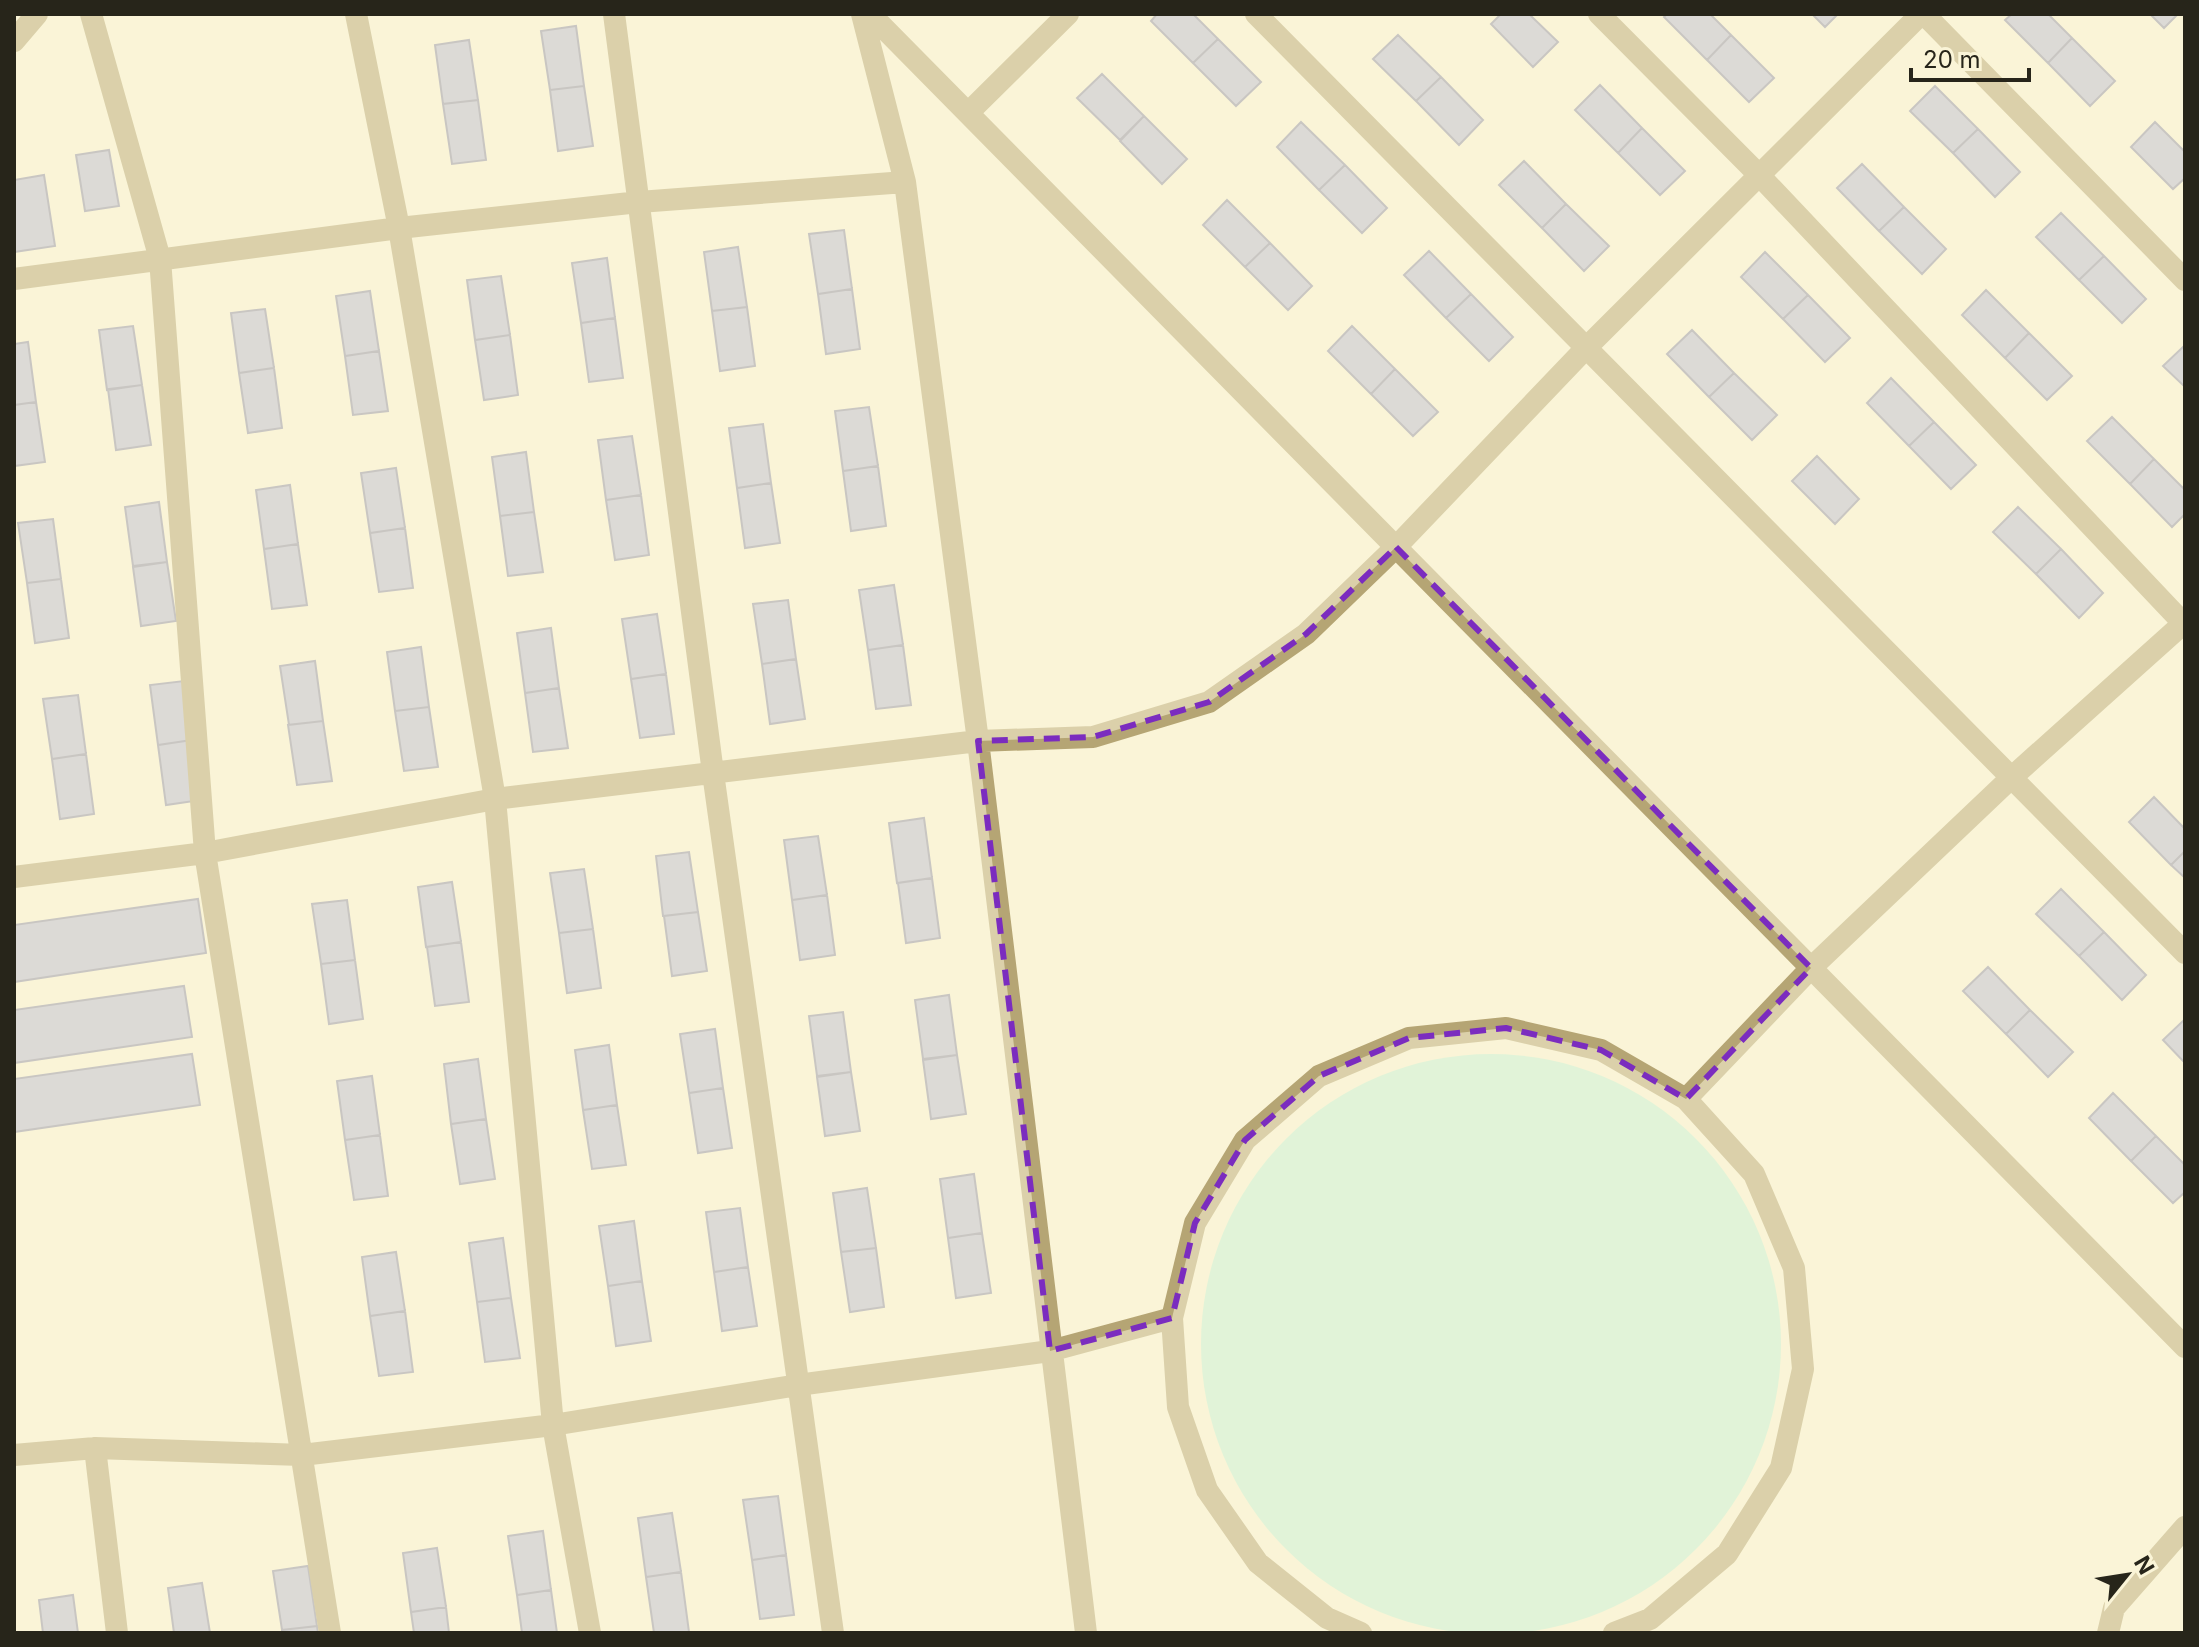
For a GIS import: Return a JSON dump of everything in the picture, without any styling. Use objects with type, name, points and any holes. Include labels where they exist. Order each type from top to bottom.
[{"type":"street","points":[[14,41],[37,14]]},
{"type":"street","points":[[91,14],[160,259],[205,853],[330,1633]]},
{"type":"street","points":[[356,14],[399,228],[495,799],[553,1425],[590,1633]]},
{"type":"street","points":[[614,14],[713,773],[833,1633]]},
{"type":"street","points":[[862,14],[905,182],[978,741],[1086,1633]]},
{"type":"street","points":[[870,14],[2185,1347]]},
{"type":"street","points":[[968,113],[1068,14]]},
{"type":"street","points":[[1256,14],[2185,953]]},
{"type":"street","points":[[1599,14],[1759,175],[2184,624],[2011,778],[1811,968],[1686,1099]]},
{"type":"street","points":[[14,877],[205,853],[495,799],[978,741],[1093,737],[1209,702],[1306,634],[1396,547],[1586,348],[1922,14],[2185,280]]},
{"type":"street","points":[[14,279],[399,228],[639,202],[905,182]]},
{"type":"street","points":[[1361,1633],[1332,1626],[1258,1563],[1207,1490],[1178,1407],[1172,1318],[1195,1223],[1245,1140],[1319,1076],[1409,1038],[1506,1028],[1601,1050],[1686,1099],[1754,1174],[1794,1268],[1803,1369],[1781,1468],[1727,1554],[1650,1619],[1614,1633]]},
{"type":"street","points":[[14,1455],[95,1448],[302,1455],[553,1425],[798,1385],[1050,1351],[1172,1318]]},
{"type":"street","points":[[95,1448],[117,1633]]},
{"type":"street","points":[[2108,1633],[2114,1608],[2185,1527]]},
{"type":"highlighted area","points":[[1396,547],[1811,968],[1686,1099],[1601,1050],[1506,1028],[1409,1038],[1319,1076],[1245,1140],[1195,1223],[1172,1318],[1050,1351],[978,741],[1093,737],[1209,702],[1306,634]]},
{"type":"green space","points":[[1491,1054],[1548,1059],[1602,1076],[1652,1103],[1696,1139],[1732,1183],[1759,1233],[1776,1287],[1781,1344],[1776,1401],[1759,1455],[1732,1505],[1696,1549],[1652,1585],[1602,1612],[1548,1629],[1491,1634],[1434,1629],[1380,1612],[1330,1585],[1286,1549],[1250,1505],[1223,1455],[1206,1401],[1201,1344],[1206,1287],[1223,1233],[1250,1183],[1286,1139],[1330,1103],[1380,1076],[1434,1059]]},
{"type":"building","points":[[1157,14],[1193,14],[1218,39],[1193,63],[1151,21]]},
{"type":"building","points":[[1501,14],[1529,14],[1558,42],[1533,67],[1491,24]]},
{"type":"building","points":[[1667,14],[1710,14],[1731,35],[1707,60],[1664,17]]},
{"type":"building","points":[[1812,14],[1838,14],[1825,27]]},
{"type":"building","points":[[2012,14],[2048,14],[2072,38],[2048,63],[2005,20]]},
{"type":"building","points":[[2150,14],[2178,14],[2164,28]]},
{"type":"building","points":[[576,26],[584,86],[550,90],[541,31]]},
{"type":"building","points":[[1398,35],[1441,77],[1416,101],[1373,59]]},
{"type":"building","points":[[1731,35],[1774,78],[1749,102],[1707,60]]},
{"type":"building","points":[[2072,38],[2115,81],[2090,106],[2048,63]]},
{"type":"building","points":[[1218,39],[1261,82],[1236,106],[1193,63]]},
{"type":"building","points":[[469,40],[478,100],[443,104],[435,45]]},
{"type":"building","points":[[1102,74],[1144,116],[1120,140],[1077,98]]},
{"type":"building","points":[[1441,77],[1483,120],[1459,145],[1416,101]]},
{"type":"building","points":[[1600,85],[1642,128],[1618,153],[1575,110]]},
{"type":"building","points":[[584,86],[593,146],[558,151],[550,90]]},
{"type":"building","points":[[1935,86],[1978,129],[1953,153],[1910,111]]},
{"type":"building","points":[[478,100],[486,160],[452,164],[443,104]]},
{"type":"building","points":[[1144,116],[1187,159],[1162,184],[1120,141]]},
{"type":"building","points":[[1301,122],[1345,165],[1319,190],[1277,147]]},
{"type":"building","points":[[2155,122],[2185,152],[2185,178],[2173,189],[2131,147]]},
{"type":"building","points":[[1642,128],[1685,171],[1660,195],[1618,153]]},
{"type":"building","points":[[1978,129],[2020,172],[1995,197],[1953,153]]},
{"type":"building","points":[[109,150],[119,206],[85,211],[76,155]]},
{"type":"building","points":[[1524,161],[1566,204],[1542,228],[1499,185]]},
{"type":"building","points":[[1862,164],[1904,207],[1879,231],[1837,188]]},
{"type":"building","points":[[1345,165],[1387,208],[1362,233],[1319,190]]},
{"type":"building","points":[[44,175],[55,246],[14,252],[14,180]]},
{"type":"building","points":[[1227,200],[1270,243],[1245,267],[1203,225]]},
{"type":"building","points":[[1566,204],[1609,246],[1584,271],[1542,228]]},
{"type":"building","points":[[1904,207],[1946,249],[1922,274],[1879,231]]},
{"type":"building","points":[[2061,213],[2104,256],[2079,280],[2036,237]]},
{"type":"building","points":[[844,230],[852,289],[818,294],[809,234]]},
{"type":"building","points":[[1270,243],[1312,286],[1288,310],[1245,267]]},
{"type":"building","points":[[738,247],[747,307],[712,311],[704,252]]},
{"type":"building","points":[[1429,251],[1471,294],[1446,318],[1404,275]]},
{"type":"building","points":[[1765,252],[1808,295],[1783,319],[1741,277]]},
{"type":"building","points":[[2104,256],[2146,299],[2122,323],[2079,280]]},
{"type":"building","points":[[607,258],[615,318],[581,323],[572,263]]},
{"type":"building","points":[[501,276],[510,335],[475,340],[467,280]]},
{"type":"building","points":[[852,289],[860,349],[826,354],[818,294]]},
{"type":"building","points":[[1986,290],[2029,333],[2005,358],[1962,315]]},
{"type":"building","points":[[370,291],[379,351],[345,356],[336,296]]},
{"type":"building","points":[[1471,294],[1513,337],[1489,361],[1446,318]]},
{"type":"building","points":[[1808,295],[1850,338],[1825,362],[1783,319]]},
{"type":"building","points":[[747,307],[755,366],[720,371],[712,311]]},
{"type":"building","points":[[265,309],[274,368],[239,373],[231,313]]},
{"type":"building","points":[[615,318],[623,378],[589,382],[581,323]]},
{"type":"building","points":[[133,326],[142,385],[107,390],[99,330]]},
{"type":"building","points":[[1352,326],[1395,369],[1371,394],[1328,351]]},
{"type":"building","points":[[1692,330],[1734,373],[1709,397],[1667,354]]},
{"type":"building","points":[[2029,333],[2072,376],[2047,400],[2005,358]]},
{"type":"building","points":[[510,335],[518,395],[484,400],[475,340]]},
{"type":"building","points":[[28,342],[36,402],[14,405],[14,344]]},
{"type":"building","points":[[2185,345],[2185,387],[2163,366]]},
{"type":"building","points":[[379,351],[388,411],[353,415],[345,356]]},
{"type":"building","points":[[274,368],[282,428],[248,433],[239,373]]},
{"type":"building","points":[[1395,369],[1438,412],[1413,436],[1371,394]]},
{"type":"building","points":[[1734,373],[1777,415],[1752,440],[1709,397]]},
{"type":"building","points":[[1891,378],[1934,422],[1909,446],[1867,403]]},
{"type":"building","points":[[142,385],[151,445],[116,450],[108,389]]},
{"type":"building","points":[[36,402],[45,462],[14,466],[14,405]]},
{"type":"building","points":[[869,407],[878,466],[843,471],[835,411]]},
{"type":"building","points":[[2112,417],[2154,459],[2130,484],[2087,441]]},
{"type":"building","points":[[1934,422],[1976,465],[1951,489],[1909,446]]},
{"type":"building","points":[[763,424],[771,483],[737,488],[729,428]]},
{"type":"building","points":[[632,436],[641,495],[606,500],[598,440]]},
{"type":"building","points":[[526,452],[534,512],[500,516],[492,457]]},
{"type":"building","points":[[1817,456],[1859,499],[1835,524],[1792,481]]},
{"type":"building","points":[[2154,459],[2185,490],[2185,514],[2172,527],[2130,484]]},
{"type":"building","points":[[878,466],[886,526],[851,531],[843,471]]},
{"type":"building","points":[[396,468],[405,528],[370,533],[361,473]]},
{"type":"building","points":[[771,483],[780,543],[745,548],[737,488]]},
{"type":"building","points":[[290,485],[298,544],[264,549],[256,490]]},
{"type":"building","points":[[641,495],[649,555],[615,560],[606,500]]},
{"type":"building","points":[[159,502],[167,562],[133,566],[125,507]]},
{"type":"building","points":[[2018,507],[2061,549],[2036,574],[1993,532]]},
{"type":"building","points":[[534,512],[543,572],[508,576],[500,516]]},
{"type":"building","points":[[53,519],[61,579],[27,583],[18,523]]},
{"type":"building","points":[[405,528],[413,588],[379,592],[370,533]]},
{"type":"building","points":[[298,544],[307,605],[272,609],[264,549]]},
{"type":"building","points":[[2061,549],[2103,593],[2079,618],[2036,574]]},
{"type":"building","points":[[167,562],[176,621],[141,626],[133,567]]},
{"type":"building","points":[[61,579],[69,638],[35,643],[27,583]]},
{"type":"building","points":[[894,585],[903,645],[868,650],[859,590]]},
{"type":"building","points":[[788,600],[796,659],[762,664],[753,604]]},
{"type":"building","points":[[657,614],[666,674],[631,679],[622,619]]},
{"type":"building","points":[[551,628],[559,688],[525,693],[517,633]]},
{"type":"building","points":[[903,645],[911,705],[876,709],[868,650]]},
{"type":"building","points":[[421,647],[429,707],[395,711],[387,652]]},
{"type":"building","points":[[796,659],[805,719],[770,724],[762,664]]},
{"type":"building","points":[[315,661],[323,721],[289,725],[280,666]]},
{"type":"building","points":[[666,674],[674,734],[640,738],[631,679]]},
{"type":"building","points":[[184,681],[192,740],[158,745],[150,685]]},
{"type":"building","points":[[559,688],[568,748],[533,752],[525,693]]},
{"type":"building","points":[[78,695],[86,754],[52,759],[43,699]]},
{"type":"building","points":[[429,707],[438,767],[404,771],[395,711]]},
{"type":"building","points":[[323,721],[332,781],[297,785],[288,725]]},
{"type":"building","points":[[192,740],[201,800],[166,805],[158,745]]},
{"type":"building","points":[[86,754],[94,814],[60,819],[52,759]]},
{"type":"building","points":[[2154,797],[2185,829],[2185,851],[2171,865],[2129,822]]},
{"type":"building","points":[[924,818],[932,878],[897,883],[889,823]]},
{"type":"building","points":[[818,836],[827,895],[792,900],[784,840]]},
{"type":"building","points":[[2185,851],[2185,878],[2171,865]]},
{"type":"building","points":[[689,852],[698,912],[663,916],[656,856]]},
{"type":"building","points":[[584,869],[593,929],[559,933],[550,873]]},
{"type":"building","points":[[932,878],[940,938],[906,943],[898,883]]},
{"type":"building","points":[[452,882],[461,942],[426,947],[418,887]]},
{"type":"building","points":[[2061,889],[2104,932],[2079,956],[2036,914]]},
{"type":"building","points":[[827,895],[835,955],[800,960],[792,900]]},
{"type":"building","points":[[198,899],[206,953],[14,982],[14,925]]},
{"type":"building","points":[[347,900],[355,960],[321,964],[312,904]]},
{"type":"building","points":[[698,912],[707,971],[672,976],[664,916]]},
{"type":"building","points":[[593,929],[601,988],[567,993],[559,933]]},
{"type":"building","points":[[2104,932],[2146,975],[2122,1000],[2079,956]]},
{"type":"building","points":[[461,942],[469,1002],[435,1006],[427,947]]},
{"type":"building","points":[[355,960],[363,1019],[329,1024],[321,964]]},
{"type":"building","points":[[1988,967],[2030,1010],[2006,1034],[1963,991]]},
{"type":"building","points":[[184,986],[192,1037],[14,1063],[14,1010]]},
{"type":"building","points":[[949,995],[957,1055],[923,1059],[915,1000]]},
{"type":"building","points":[[2030,1010],[2073,1052],[2048,1077],[2006,1034]]},
{"type":"building","points":[[843,1012],[851,1072],[817,1076],[809,1016]]},
{"type":"building","points":[[2185,1019],[2185,1063],[2163,1040]]},
{"type":"building","points":[[715,1029],[723,1088],[689,1093],[680,1034]]},
{"type":"building","points":[[609,1045],[617,1105],[583,1110],[575,1050]]},
{"type":"building","points":[[192,1054],[200,1105],[14,1132],[14,1079]]},
{"type":"building","points":[[957,1055],[966,1114],[931,1119],[923,1060]]},
{"type":"building","points":[[478,1059],[486,1119],[451,1124],[444,1064]]},
{"type":"building","points":[[851,1072],[860,1131],[825,1136],[817,1077]]},
{"type":"building","points":[[372,1076],[380,1135],[345,1140],[337,1081]]},
{"type":"building","points":[[723,1088],[732,1148],[698,1153],[689,1093]]},
{"type":"building","points":[[2113,1093],[2156,1136],[2131,1161],[2089,1118]]},
{"type":"building","points":[[617,1105],[626,1165],[592,1169],[583,1110]]},
{"type":"building","points":[[486,1119],[495,1179],[460,1184],[451,1124]]},
{"type":"building","points":[[380,1135],[388,1196],[354,1200],[345,1140]]},
{"type":"building","points":[[2156,1136],[2185,1165],[2185,1192],[2173,1203],[2131,1161]]},
{"type":"building","points":[[974,1174],[982,1233],[948,1238],[940,1179]]},
{"type":"building","points":[[867,1188],[876,1248],[841,1252],[833,1193]]},
{"type":"building","points":[[740,1208],[748,1267],[714,1272],[706,1212]]},
{"type":"building","points":[[634,1221],[642,1281],[608,1286],[599,1226]]},
{"type":"building","points":[[982,1233],[991,1293],[956,1298],[948,1238]]},
{"type":"building","points":[[503,1238],[511,1298],[477,1302],[469,1243]]},
{"type":"building","points":[[876,1248],[884,1307],[850,1312],[841,1252]]},
{"type":"building","points":[[396,1252],[405,1311],[370,1316],[362,1257]]},
{"type":"building","points":[[748,1267],[757,1326],[722,1331],[714,1272]]},
{"type":"building","points":[[642,1281],[651,1341],[616,1346],[608,1286]]},
{"type":"building","points":[[511,1298],[520,1358],[485,1362],[477,1302]]},
{"type":"building","points":[[405,1311],[413,1372],[379,1376],[370,1316]]},
{"type":"building","points":[[778,1496],[786,1555],[752,1560],[743,1500]]},
{"type":"building","points":[[672,1513],[681,1572],[646,1577],[638,1518]]},
{"type":"building","points":[[543,1531],[551,1590],[517,1595],[508,1536]]},
{"type":"building","points":[[437,1548],[446,1607],[411,1612],[403,1553]]},
{"type":"building","points":[[786,1555],[794,1615],[760,1619],[752,1560]]},
{"type":"building","points":[[308,1566],[317,1626],[282,1630],[273,1571]]},
{"type":"building","points":[[681,1572],[689,1632],[654,1633],[646,1577]]},
{"type":"building","points":[[202,1583],[210,1633],[174,1633],[168,1588]]},
{"type":"building","points":[[551,1590],[557,1633],[522,1633],[517,1595]]},
{"type":"building","points":[[73,1595],[78,1633],[43,1633],[39,1600]]},
{"type":"building","points":[[446,1607],[449,1633],[414,1633],[411,1612]]},
{"type":"building","points":[[317,1626],[318,1633],[282,1633],[282,1630]]}]
